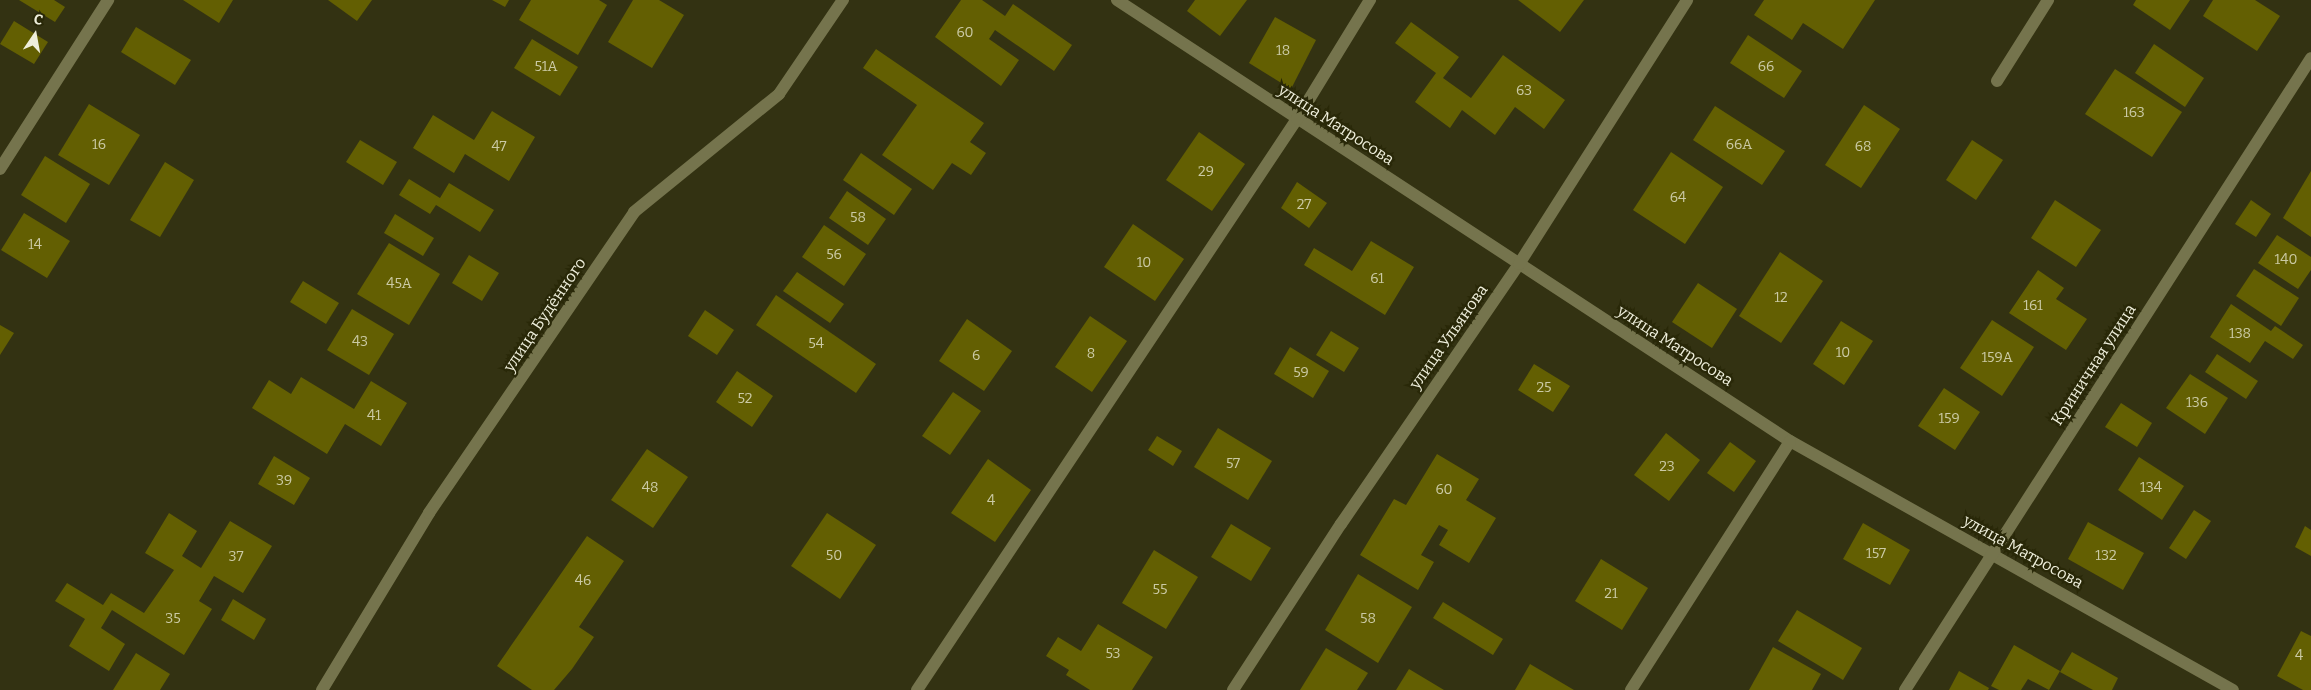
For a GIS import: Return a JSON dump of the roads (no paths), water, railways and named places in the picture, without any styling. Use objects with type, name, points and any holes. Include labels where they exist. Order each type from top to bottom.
[{"type":"street","points":[[0,170],[108,0]]},
{"type":"street","name":"улица Будённого","points":[[322,690],[429,513],[634,212],[779,94],[844,0]]},
{"type":"street","name":"улица Матросова","points":[[1117,0],[1790,441],[2233,690]]},
{"type":"street","points":[[917,690],[1297,119],[1370,0]]},
{"type":"street","name":"улица Ульянова","points":[[1233,690],[1341,524],[1519,264],[1687,0]]},
{"type":"street","points":[[1997,81],[2048,0]]},
{"type":"street","name":"Криничная улица","points":[[1905,690],[2311,58]]},
{"type":"street","points":[[1631,690],[1790,441]]}]
